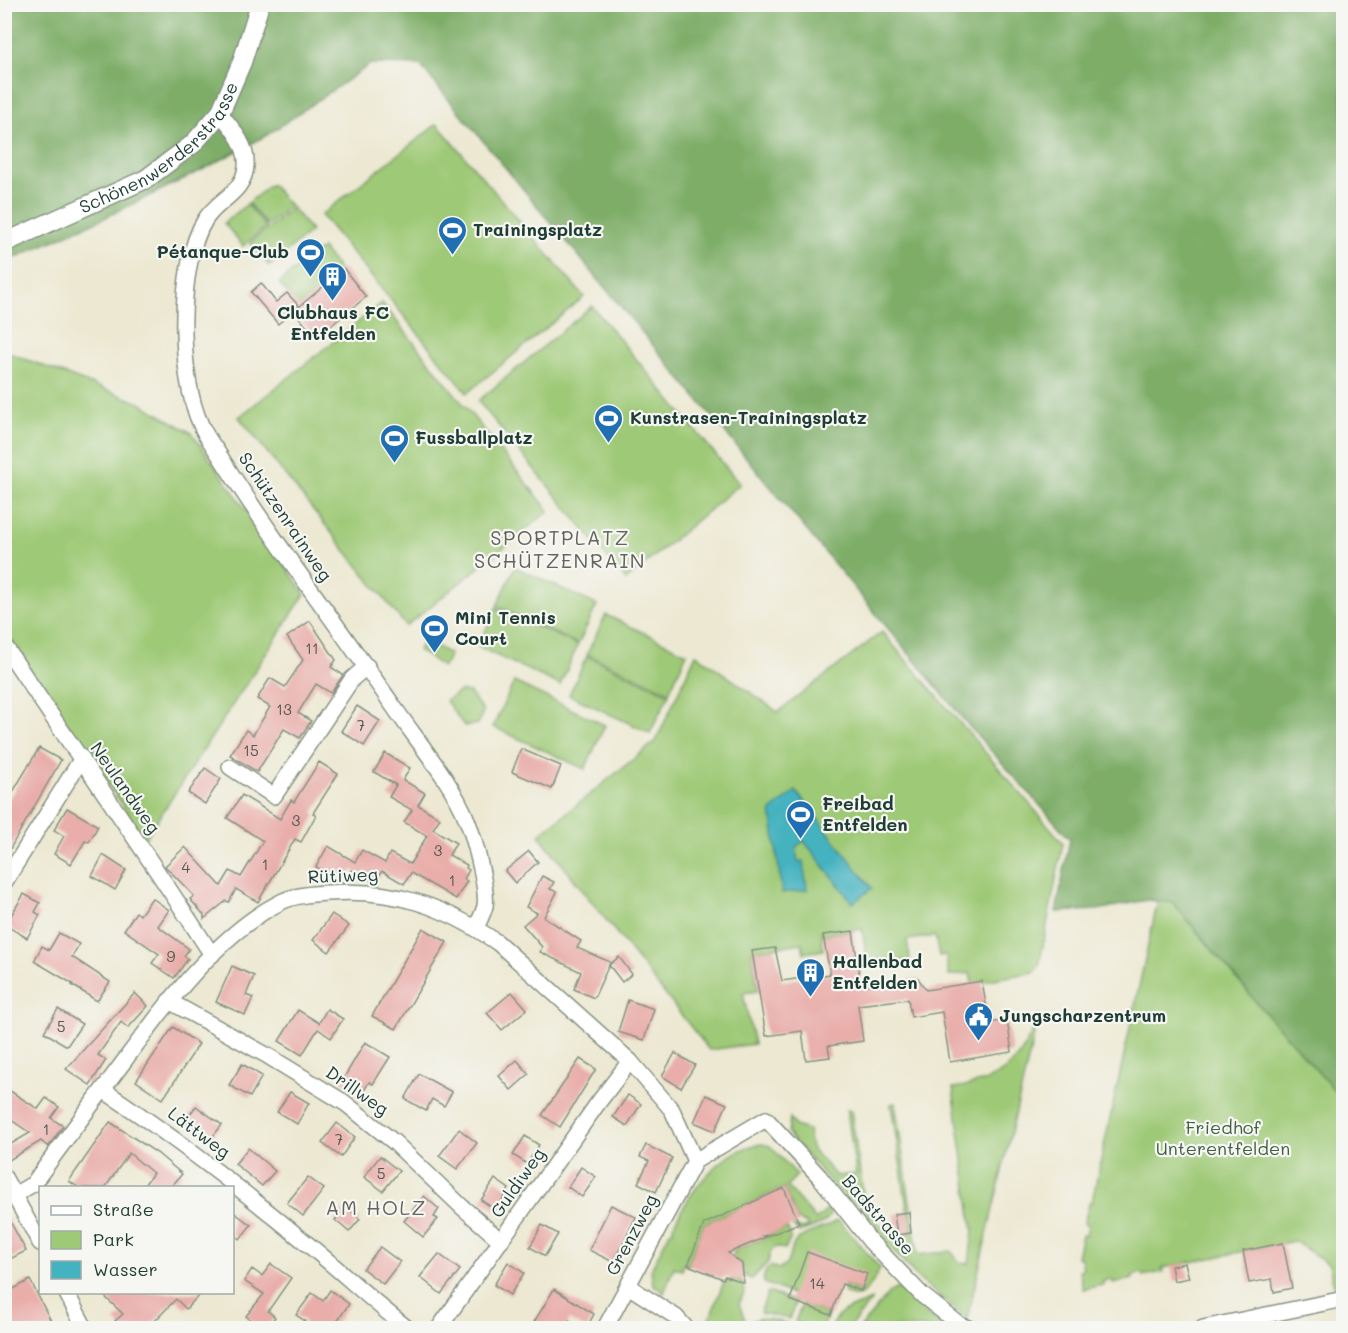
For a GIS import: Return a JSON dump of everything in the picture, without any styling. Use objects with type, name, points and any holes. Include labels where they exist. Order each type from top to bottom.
[{"type":"street","name":"Schönenwerderstrasse","points":[[4,243],[146,179],[193,144],[220,113],[242,62],[260,4]]},
{"type":"street","name":"Schützenrainweg","points":[[220,113],[237,134],[246,159],[246,168],[241,185],[205,219],[193,247],[183,323],[190,390],[200,424],[239,487],[367,666],[449,787],[467,819],[480,863],[485,905],[476,928]]},
{"type":"street","name":"Neulandweg","points":[[4,645],[58,728],[82,758],[148,855],[212,955]]},
{"type":"street","points":[[230,767],[274,796],[352,679],[367,666]]},
{"type":"street","points":[[4,883],[82,758]]},
{"type":"street","name":"Rütiweg","points":[[14,1195],[33,1184],[169,1001],[212,955],[249,922],[285,900],[309,895],[361,892],[386,894],[425,904],[476,928],[498,943],[630,1061],[672,1110],[695,1161]]},
{"type":"street","name":"Drillweg","points":[[169,1001],[268,1056],[345,1103],[394,1142],[501,1241]]},
{"type":"street","name":"Guldiweg","points":[[439,1329],[630,1061]]},
{"type":"street","name":"Lättweg","points":[[103,1090],[157,1126],[226,1178],[307,1243],[407,1329]]},
{"type":"street","name":"Badstrasse","points":[[695,1161],[766,1119],[819,1176],[870,1241],[922,1295],[968,1329]]},
{"type":"street","name":"Grenzweg","points":[[605,1329],[695,1161]]},
{"type":"street","points":[[4,1177],[39,1241]]},
{"type":"street","points":[[628,1286],[676,1317],[686,1329]]},
{"type":"street","points":[[67,1294],[85,1329]]},
{"type":"street","points":[[1203,1329],[1264,1322],[1344,1299]]},
{"type":"green space","points":[[5,5],[1343,5],[1343,1100],[1173,903],[1147,900],[1097,910],[1056,912],[1070,839],[969,726],[420,65],[371,64],[267,135],[104,218],[5,262]]},
{"type":"green space","name":"Trainingsplatz","points":[[437,124],[584,297],[467,393],[321,215]]},
{"type":"green space","name":"Pétanque-Club","points":[[271,184],[290,206],[267,225],[248,203]]},
{"type":"green space","name":"Pétanque-Club","points":[[247,204],[266,227],[243,246],[224,223]]},
{"type":"green space","name":"Pétanque-Club","points":[[292,208],[311,231],[269,266],[250,243]]},
{"type":"green space","name":"Pétanque-Club","points":[[322,248],[341,272],[299,307],[279,283]]},
{"type":"green space","name":"Fussballplatz","points":[[382,303],[549,511],[406,626],[239,417]]},
{"type":"green space","name":"Kunstrasen-Trainingsplatz","points":[[592,306],[740,484],[626,580],[478,401]]},
{"type":"green space","points":[[4,351],[140,403],[192,433],[305,594],[145,839],[5,632]]},
{"type":"green space","points":[[515,567],[597,605],[578,644],[497,606]]},
{"type":"green space","points":[[496,608],[578,645],[560,685],[478,647]]},
{"type":"green space","points":[[606,615],[687,653],[669,692],[587,654]]},
{"type":"green space","name":"Freibad Entfelden","points":[[882,632],[1063,843],[1039,966],[1034,972],[972,983],[970,973],[949,976],[946,955],[939,956],[935,936],[907,940],[910,960],[868,966],[862,929],[823,935],[821,930],[823,950],[804,953],[802,943],[752,951],[758,991],[743,993],[754,1044],[709,1050],[539,835],[656,741],[696,654],[778,712]]},
{"type":"green space","name":"Mini Tennis Court","points":[[425,638],[450,655],[443,667],[418,650]]},
{"type":"green space","points":[[587,656],[669,694],[650,733],[569,695]]},
{"type":"green space","points":[[514,682],[605,725],[585,769],[493,727]]},
{"type":"green space","points":[[460,691],[470,693],[483,711],[478,724],[464,726],[446,701]]},
{"type":"green space","name":"Friedhof Unterentfelden","points":[[1158,900],[1173,903],[1343,1100],[1343,1284],[1334,1286],[1329,1264],[1294,1241],[1162,1268],[1163,1272],[1143,1276],[1142,1273],[1133,1275],[1133,1279],[1113,1283],[1112,1280],[1103,1281],[1103,1285],[1083,1289],[1079,1270],[1083,1269],[1081,1258],[1077,1257],[1082,1235],[1086,1235],[1088,1225],[1084,1223],[1090,1201],[1092,1201]]},
{"type":"green space","points":[[1039,1014],[967,1319],[921,1281],[854,1208],[864,1204],[865,1210],[892,1236],[911,1233],[891,1104],[895,1103],[918,1255],[951,1251],[960,1263],[969,1264],[973,1231],[953,1088],[986,1080],[1009,1067],[1025,1045]]},
{"type":"green space","points":[[847,1110],[851,1110],[864,1200],[852,1205],[788,1133],[790,1118],[795,1126],[808,1130],[811,1148],[836,1176],[856,1174]]},
{"type":"green space","points":[[761,1144],[770,1146],[797,1175],[787,1186],[816,1220],[828,1209],[831,1213],[825,1221],[799,1232],[793,1226],[803,1229],[807,1227],[807,1224],[798,1220],[784,1188],[704,1224],[688,1265],[684,1264],[682,1270],[674,1267],[664,1293],[653,1284],[651,1269],[688,1199],[697,1186],[719,1164],[746,1148]]},
{"type":"green space","points":[[839,1221],[880,1268],[867,1290],[857,1296],[851,1296],[845,1293],[844,1285],[860,1291],[866,1274],[792,1294],[764,1283],[764,1274],[770,1266],[779,1269],[786,1265],[798,1239]]},
{"type":"green space","points":[[787,1228],[791,1235],[785,1249],[776,1247],[771,1251],[768,1262],[752,1279],[737,1273],[743,1267],[740,1262],[732,1259],[735,1250]]},
{"type":"green space","points":[[733,1279],[743,1283],[744,1286],[739,1304],[745,1320],[743,1328],[706,1328],[723,1284]]},
{"type":"green space","points":[[898,1288],[933,1319],[947,1328],[860,1328],[890,1292]]},
{"type":"green space","points":[[768,1292],[796,1302],[789,1319],[760,1313]]},
{"type":"green space","points":[[872,1300],[849,1328],[831,1328],[842,1313]]},
{"type":"green space","points":[[802,1304],[828,1314],[823,1328],[807,1328],[795,1322]]},
{"type":"green space","points":[[759,1318],[788,1324],[786,1328],[758,1328],[761,1321],[758,1320],[754,1328],[749,1328],[752,1321]]},
{"type":"water","points":[[796,791],[872,888],[853,903],[804,841],[796,847],[798,862],[803,861],[807,890],[782,893],[771,811]]},
{"type":"building","name":"Clubhaus FC Entfelden","points":[[344,269],[366,297],[316,338],[294,311]]},
{"type":"building","points":[[261,283],[276,302],[287,293],[299,306],[278,324],[251,292]]},
{"type":"building","points":[[310,621],[336,660],[331,667],[343,675],[331,693],[316,684],[298,713],[311,721],[300,738],[284,729],[257,772],[230,755],[246,730],[253,735],[270,707],[257,699],[270,678],[285,687],[303,660],[287,637]]},
{"type":"building","points":[[357,706],[380,721],[364,746],[341,731]]},
{"type":"building","points":[[39,748],[61,760],[4,859],[4,807]]},
{"type":"building","points":[[521,749],[561,766],[552,789],[512,772]]},
{"type":"building","points":[[385,753],[410,768],[403,780],[425,793],[418,805],[440,818],[433,829],[456,843],[449,855],[467,865],[466,868],[469,870],[464,879],[467,881],[456,899],[411,873],[404,884],[382,871],[375,883],[352,870],[344,883],[316,867],[328,846],[355,862],[362,850],[385,863],[390,853],[410,864],[427,836],[404,822],[412,810],[389,797],[396,785],[374,772]]},
{"type":"building","points":[[319,762],[338,774],[313,813],[316,815],[301,842],[295,839],[258,902],[236,889],[229,902],[226,901],[204,919],[204,915],[190,899],[194,896],[165,866],[185,847],[221,886],[230,871],[241,877],[263,841],[227,818],[242,795],[280,819],[291,800],[294,802]]},
{"type":"building","points":[[205,768],[221,779],[205,804],[188,793]]},
{"type":"building","points":[[67,808],[98,826],[89,842],[85,841],[71,864],[54,854],[64,836],[54,830]]},
{"type":"building","points":[[529,851],[538,862],[515,883],[505,871]]},
{"type":"building","points":[[103,855],[126,870],[115,890],[92,876]]},
{"type":"building","points":[[542,876],[554,882],[550,889],[557,892],[544,917],[581,941],[577,948],[610,962],[594,998],[574,989],[581,972],[540,952],[542,947],[523,925],[537,913],[526,907]]},
{"type":"building","points":[[24,894],[40,903],[35,912],[40,915],[27,938],[5,925]]},
{"type":"building","points":[[152,898],[169,910],[158,926],[189,949],[184,956],[188,959],[174,978],[152,963],[159,954],[124,930],[136,912],[140,915]]},
{"type":"building","points":[[332,914],[349,926],[329,952],[313,940]]},
{"type":"building","points":[[423,928],[447,942],[396,1029],[372,1016]]},
{"type":"building","points":[[853,931],[861,986],[918,978],[926,990],[982,981],[989,1023],[1007,1020],[1012,1052],[950,1062],[942,1012],[911,1017],[908,999],[858,1005],[863,1041],[828,1046],[830,1057],[806,1060],[802,1031],[766,1036],[752,951],[775,948],[782,981],[830,974],[823,935]]},
{"type":"building","points":[[59,933],[79,944],[72,957],[110,982],[97,1001],[34,961],[42,946],[49,950]]},
{"type":"building","points":[[619,957],[632,974],[622,982],[609,965]]},
{"type":"building","points":[[232,966],[254,976],[246,995],[253,998],[245,1015],[216,1002]]},
{"type":"building","points":[[512,992],[527,1009],[502,1030],[487,1013]]},
{"type":"building","points":[[135,993],[148,1006],[128,1028],[121,1022],[98,1055],[106,1060],[90,1085],[66,1069]]},
{"type":"building","points":[[628,1000],[654,1009],[644,1040],[618,1032]]},
{"type":"building","points":[[58,1009],[82,1024],[67,1046],[44,1032]]},
{"type":"building","points":[[327,1009],[343,1019],[331,1038],[318,1029],[302,1055],[279,1041],[298,1010],[319,1023]]},
{"type":"building","points":[[173,1027],[199,1044],[163,1099],[136,1081]]},
{"type":"building","points":[[365,1042],[390,1057],[373,1084],[369,1082],[362,1094],[342,1081]]},
{"type":"building","points":[[675,1053],[695,1065],[681,1088],[662,1076]]},
{"type":"building","points":[[580,1059],[596,1069],[560,1127],[542,1115]]},
{"type":"building","points":[[517,1060],[529,1074],[511,1090],[499,1076]]},
{"type":"building","points":[[242,1064],[262,1076],[250,1097],[229,1085]]},
{"type":"building","points":[[419,1074],[452,1092],[444,1106],[432,1099],[426,1111],[405,1099]]},
{"type":"building","points":[[4,1087],[38,1109],[46,1098],[59,1107],[51,1118],[63,1126],[48,1147],[41,1141],[4,1163],[4,1148],[30,1133],[4,1115]]},
{"type":"building","points":[[290,1092],[309,1103],[297,1124],[277,1112]]},
{"type":"building","points":[[628,1095],[641,1104],[627,1126],[613,1117]]},
{"type":"building","points":[[706,1095],[727,1104],[715,1131],[694,1122]]},
{"type":"building","points":[[196,1106],[222,1125],[210,1140],[185,1121]]},
{"type":"building","points":[[110,1122],[157,1153],[182,1174],[172,1186],[143,1186],[153,1173],[129,1153],[106,1186],[76,1186],[69,1181]]},
{"type":"building","points":[[337,1123],[355,1137],[341,1157],[322,1143]]},
{"type":"building","points":[[459,1129],[477,1143],[457,1169],[439,1156]]},
{"type":"building","points":[[525,1136],[539,1145],[527,1164],[513,1155]]},
{"type":"building","points":[[646,1145],[672,1158],[656,1192],[638,1183],[649,1161],[640,1157]]},
{"type":"building","points":[[248,1148],[275,1171],[262,1186],[235,1164]]},
{"type":"building","points":[[380,1156],[399,1171],[383,1191],[364,1177]]},
{"type":"building","points":[[581,1167],[596,1177],[582,1197],[568,1187]]},
{"type":"building","points":[[308,1177],[324,1189],[303,1216],[287,1203]]},
{"type":"building","points":[[495,1179],[509,1189],[496,1210],[481,1200]]},
{"type":"building","points":[[784,1188],[799,1223],[763,1236],[766,1237],[728,1253],[742,1264],[744,1283],[725,1276],[723,1279],[688,1265],[704,1224]]},
{"type":"building","points":[[424,1196],[439,1209],[434,1217],[438,1219],[423,1237],[404,1221]]},
{"type":"building","points":[[611,1205],[636,1217],[613,1262],[589,1250]]},
{"type":"building","points":[[346,1207],[360,1219],[349,1232],[335,1220]]},
{"type":"building","points":[[4,1210],[26,1251],[4,1262]]},
{"type":"building","points":[[234,1212],[251,1225],[240,1239],[234,1235]]},
{"type":"building","points":[[909,1212],[911,1233],[897,1235],[894,1214]]},
{"type":"building","points":[[542,1225],[558,1234],[545,1256],[530,1247]]},
{"type":"building","points":[[1283,1243],[1292,1288],[1274,1292],[1272,1279],[1249,1283],[1243,1251]]},
{"type":"building","points":[[380,1247],[400,1262],[383,1284],[363,1269]]},
{"type":"building","points":[[807,1252],[867,1274],[861,1291],[842,1284],[831,1315],[790,1300]]},
{"type":"building","points":[[439,1254],[460,1270],[441,1294],[420,1277]]},
{"type":"building","points":[[508,1262],[524,1273],[510,1295],[494,1285]]},
{"type":"building","points":[[1185,1263],[1189,1278],[1174,1281],[1171,1266]]},
{"type":"building","points":[[271,1264],[291,1278],[268,1311],[275,1317],[266,1329],[261,1329],[246,1316],[264,1294],[244,1281],[252,1269],[262,1276]]},
{"type":"building","points":[[30,1280],[55,1329],[4,1329],[4,1294]]},
{"type":"building","points":[[554,1289],[594,1314],[586,1329],[569,1320],[564,1329],[544,1329],[534,1322]]},
{"type":"building","points":[[330,1290],[349,1304],[332,1329],[300,1329],[305,1321],[296,1315],[312,1293],[323,1301]]},
{"type":"building","points":[[102,1294],[200,1294],[186,1309],[176,1299],[147,1329],[123,1329],[115,1321],[123,1314]]},
{"type":"place","name":"Trainingsplatz","points":[[452,256]]},
{"type":"place","name":"Pétanque-Club","points":[[310,278]]},
{"type":"place","name":"Clubhaus FC Entfelden","points":[[333,302]]},
{"type":"place","name":"Kunstrasen-Trainingsplatz","points":[[609,444]]},
{"type":"place","name":"Fussballplatz","points":[[394,464]]},
{"type":"place","name":"Mini Tennis Court","points":[[434,654]]},
{"type":"place","name":"Freibad Entfelden","points":[[801,840]]},
{"type":"place","name":"Hallenbad Entfelden","points":[[811,998]]},
{"type":"place","name":"Jungscharzentrum","points":[[978,1042]]},
{"type":"district","name":"SPORTPLATZ SCHÜTZENRAIN","points":[[560,550]]},
{"type":"district","name":"AM HOLZ","points":[[376,1208]]}]
